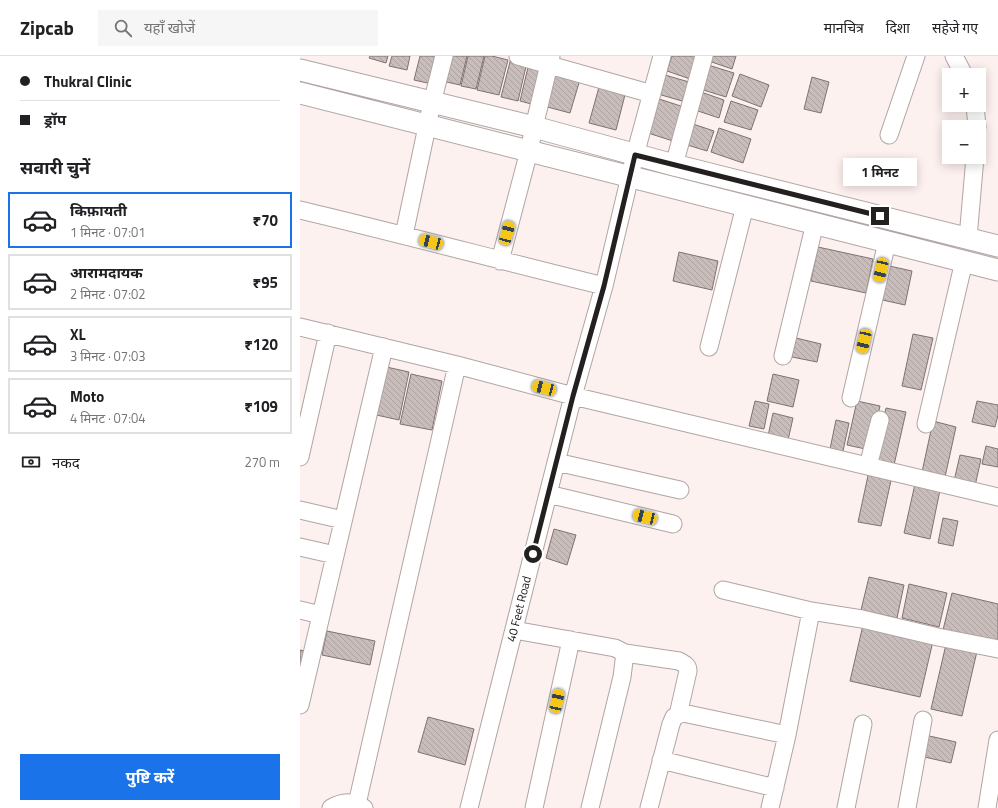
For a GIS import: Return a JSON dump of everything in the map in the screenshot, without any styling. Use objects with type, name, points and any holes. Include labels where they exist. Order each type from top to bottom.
[{"type":"street","points":[[404,235],[432,103],[444,56]]},
{"type":"street","points":[[518,56],[550,60],[652,94]]},
{"type":"street","name":"40 Feet Road","points":[[469,808],[556,462],[604,286],[635,155],[662,56]]},
{"type":"street","points":[[674,165],[704,56]]},
{"type":"street","points":[[889,135],[916,56]]},
{"type":"street","points":[[954,56],[960,68]]},
{"type":"street","points":[[500,261],[529,151],[550,60]]},
{"type":"street","points":[[300,70],[534,127],[635,155],[998,246]]},
{"type":"street","points":[[300,92],[998,270]]},
{"type":"street","points":[[968,238],[974,164]]},
{"type":"street","points":[[709,347],[745,206]]},
{"type":"street","points":[[300,210],[604,286]]},
{"type":"street","points":[[783,356],[815,223]]},
{"type":"street","points":[[851,398],[888,242]]},
{"type":"street","points":[[926,424],[964,261]]},
{"type":"street","points":[[300,327],[457,365],[573,396],[998,497]]},
{"type":"street","points":[[300,457],[328,333]]},
{"type":"street","points":[[300,705],[303,680],[321,615],[384,347]]},
{"type":"street","points":[[331,808],[348,802],[361,806],[457,365]]},
{"type":"street","points":[[868,466],[880,420]]},
{"type":"street","points":[[556,462],[680,490]]},
{"type":"street","points":[[548,494],[673,524]]},
{"type":"street","points":[[300,510],[343,520]]},
{"type":"street","points":[[300,547],[335,555]]},
{"type":"street","points":[[722,590],[811,611],[862,620],[998,650]]},
{"type":"street","points":[[300,610],[321,615]]},
{"type":"street","points":[[770,808],[787,735],[811,611]]},
{"type":"street","points":[[514,630],[615,648],[625,653],[679,661],[685,664],[688,667],[688,671],[678,714]]},
{"type":"street","points":[[534,808],[570,640]]},
{"type":"street","points":[[590,808],[622,677],[625,653]]},
{"type":"street","points":[[649,808],[671,724],[674,717],[678,714],[684,713],[700,716],[787,735]]},
{"type":"street","points":[[907,808],[923,720]]},
{"type":"street","points":[[846,808],[863,724]]},
{"type":"street","points":[[987,808],[998,740]]},
{"type":"street","points":[[661,760],[774,788]]},
{"type":"building","points":[[370,56],[388,56],[386,63],[369,58]]},
{"type":"building","points":[[392,56],[410,56],[407,70],[389,66]]},
{"type":"building","points":[[420,56],[439,56],[432,84],[414,80]]},
{"type":"building","points":[[448,56],[467,56],[460,85],[442,81]]},
{"type":"building","points":[[468,56],[484,56],[476,89],[461,86]]},
{"type":"building","points":[[485,56],[508,60],[499,95],[477,90]]},
{"type":"building","points":[[672,56],[700,56],[693,80],[667,71]]},
{"type":"building","points":[[707,56],[736,56],[732,69],[706,60]]},
{"type":"building","points":[[511,58],[527,62],[518,101],[501,97]]},
{"type":"building","points":[[529,63],[544,66],[535,105],[520,101]]},
{"type":"building","points":[[705,64],[734,73],[726,97],[697,88]]},
{"type":"building","points":[[551,67],[581,76],[570,113],[540,105]]},
{"type":"building","points":[[740,74],[769,85],[761,107],[732,96]]},
{"type":"building","points":[[665,75],[689,82],[682,101],[658,94]]},
{"type":"building","points":[[812,77],[829,82],[821,113],[804,109]]},
{"type":"building","points":[[601,80],[627,87],[616,130],[589,123]]},
{"type":"building","points":[[698,91],[724,100],[719,118],[692,109]]},
{"type":"building","points":[[656,98],[687,108],[676,142],[645,132]]},
{"type":"building","points":[[731,101],[758,110],[751,130],[724,122]]},
{"type":"building","points":[[690,123],[714,131],[707,151],[684,144]]},
{"type":"building","points":[[719,128],[751,139],[743,163],[711,152]]},
{"type":"building","points":[[818,247],[873,259],[866,293],[811,281]]},
{"type":"building","points":[[679,252],[718,261],[712,290],[673,281]]},
{"type":"building","points":[[885,265],[912,271],[905,305],[878,299]]},
{"type":"building","points":[[913,334],[933,338],[921,390],[902,386]]},
{"type":"building","points":[[796,338],[821,344],[817,362],[792,357]]},
{"type":"building","points":[[382,366],[409,372],[399,420],[372,414]]},
{"type":"building","points":[[411,374],[442,381],[432,430],[400,424]]},
{"type":"building","points":[[773,374],[799,380],[793,407],[767,401]]},
{"type":"building","points":[[755,401],[769,404],[764,429],[749,426]]},
{"type":"building","points":[[857,401],[880,406],[870,450],[847,445]]},
{"type":"building","points":[[977,401],[998,405],[998,415],[995,427],[972,422]]},
{"type":"building","points":[[886,408],[906,412],[894,465],[875,461]]},
{"type":"building","points":[[773,413],[793,418],[788,440],[768,436]]},
{"type":"building","points":[[836,420],[849,423],[843,451],[830,449]]},
{"type":"building","points":[[933,421],[956,427],[945,477],[922,472]]},
{"type":"building","points":[[986,446],[998,449],[998,467],[982,464]]},
{"type":"building","points":[[960,455],[981,459],[975,486],[954,481]]},
{"type":"building","points":[[869,471],[892,476],[881,526],[858,522]]},
{"type":"building","points":[[915,484],[940,490],[930,539],[904,533]]},
{"type":"building","points":[[943,518],[958,521],[953,546],[938,543]]},
{"type":"building","points":[[554,529],[576,535],[567,565],[546,558]]},
{"type":"building","points":[[869,577],[904,585],[897,618],[861,610]]},
{"type":"building","points":[[909,584],[947,593],[939,627],[902,618]]},
{"type":"building","points":[[952,593],[998,604],[998,642],[943,630]]},
{"type":"building","points":[[863,625],[933,641],[920,697],[850,681]]},
{"type":"building","points":[[327,631],[375,641],[370,665],[322,655]]},
{"type":"building","points":[[947,640],[978,647],[962,716],[931,709]]},
{"type":"building","points":[[300,650],[305,651],[300,669]]},
{"type":"building","points":[[428,717],[474,729],[465,765],[418,752]]},
{"type":"building","points":[[925,735],[956,742],[951,763],[920,756]]},
{"type":"route","points":[[533,554],[573,396],[604,286],[635,155],[880,216]]}]
